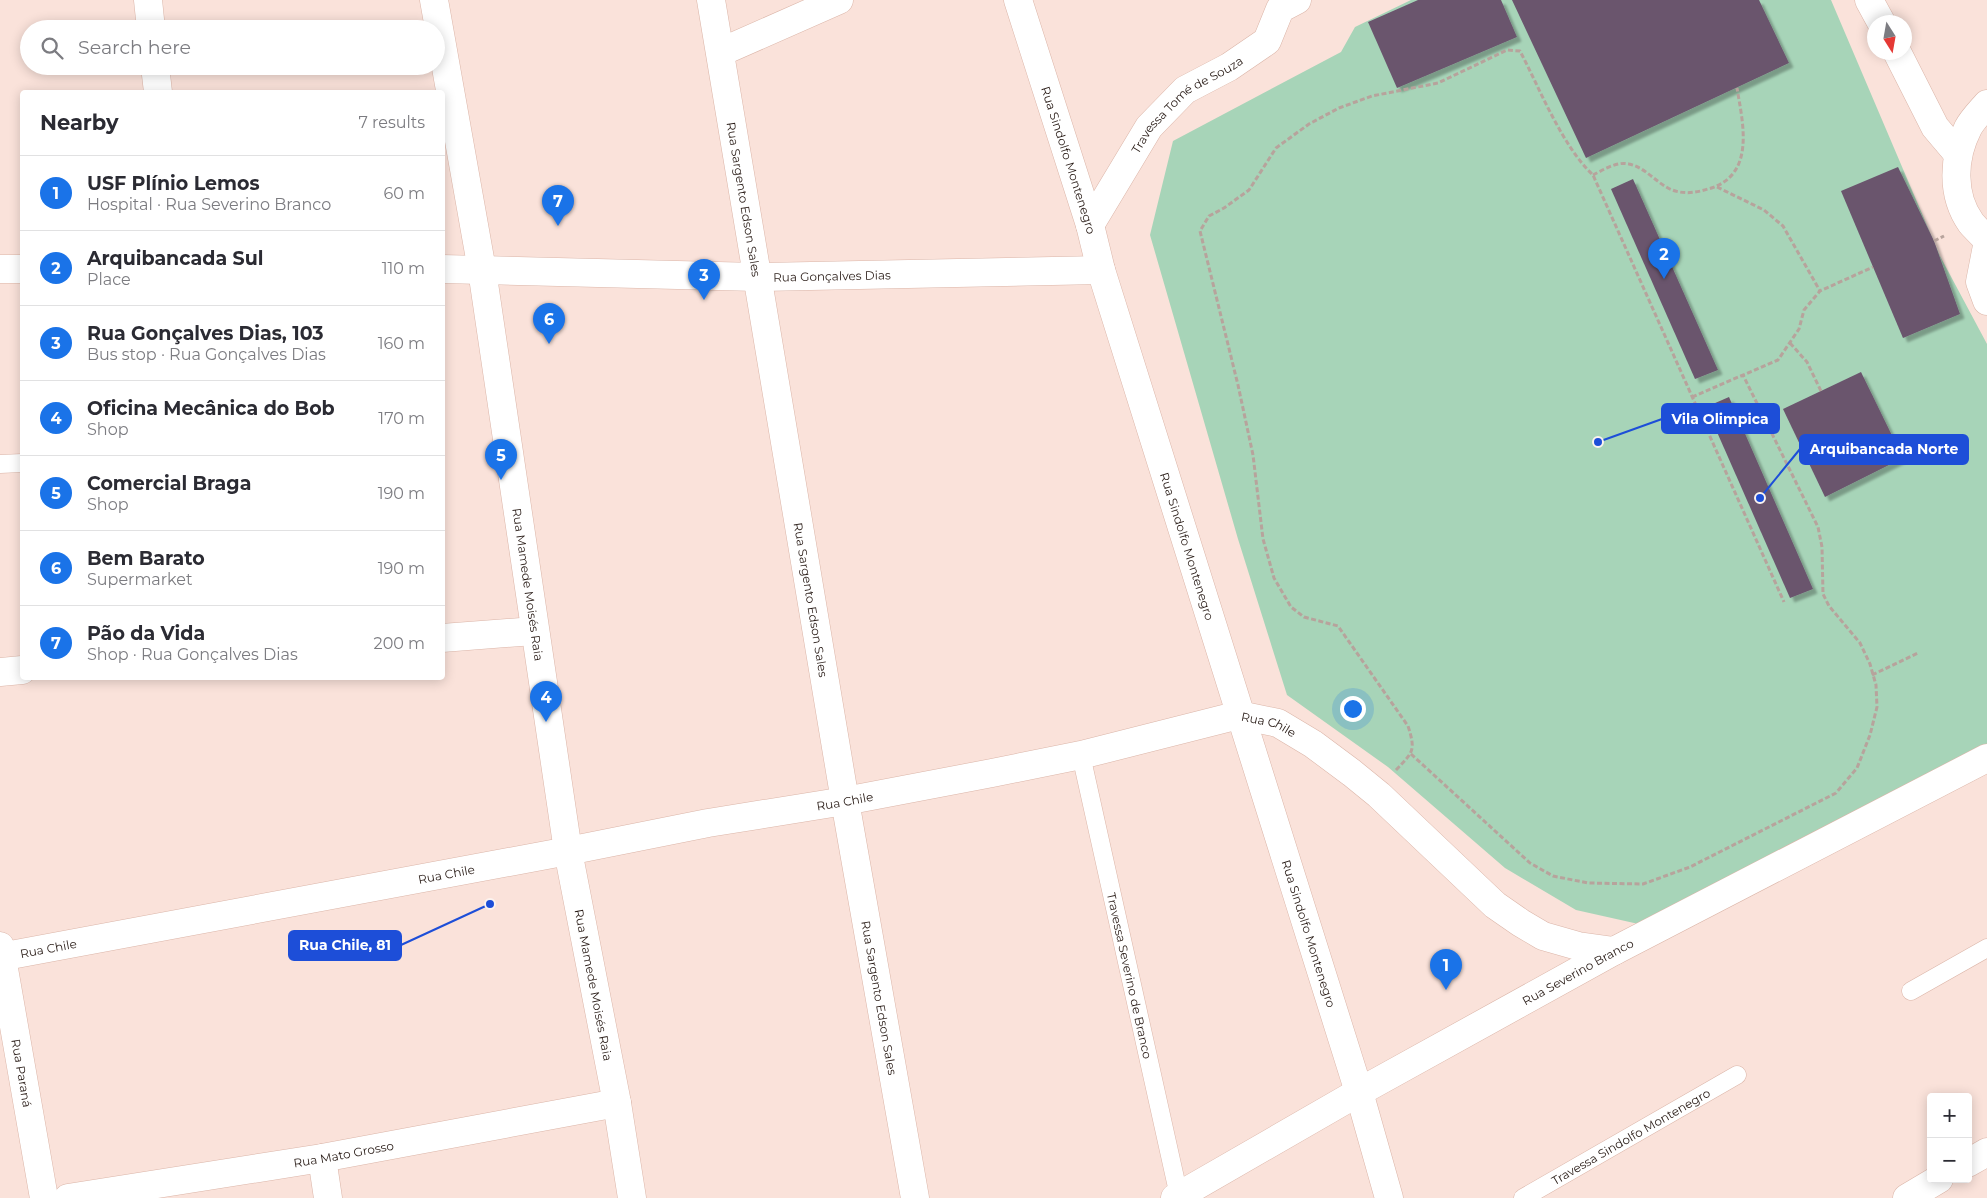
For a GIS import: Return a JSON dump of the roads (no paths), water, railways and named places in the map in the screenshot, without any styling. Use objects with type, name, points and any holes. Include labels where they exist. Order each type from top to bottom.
[{"type":"street","points":[[148,0],[150,20]]},
{"type":"street","name":"Rua Mamede Moisés Raia","points":[[434,0],[438,20]]},
{"type":"street","name":"Rua Sargento Edson Sales","points":[[711,0],[845,801],[915,1198]]},
{"type":"street","points":[[721,52],[839,0]]},
{"type":"street","name":"Rua Sindolfo Montenegro","points":[[1018,0],[1090,224],[1101,270],[1358,1092],[1388,1198]]},
{"type":"street","points":[[1869,0],[1877,15]]},
{"type":"street","name":"Travessa Tomé de Souza","points":[[1090,224],[1148,127],[1184,90],[1228,67],[1267,41],[1285,3]]},
{"type":"street","points":[[1901,60],[1936,127],[1958,153]]},
{"type":"street","name":"Rua Mamede Moisés Raia","points":[[445,62],[482,270],[568,851],[617,1103],[632,1198]]},
{"type":"street","points":[[156,75],[158,90]]},
{"type":"street","points":[[1987,104],[1968,126],[1958,153],[1956,181],[1961,203],[1971,222],[1987,240]]},
{"type":"street","points":[[1987,246],[1980,282],[1987,301]]},
{"type":"street","points":[[0,269],[20,269]]},
{"type":"street","name":"Rua Gonçalves Dias","points":[[445,269],[757,277],[1101,270]]},
{"type":"street","points":[[445,638],[534,631]]},
{"type":"street","points":[[0,672],[20,670]]},
{"type":"street","name":"Rua Chile","points":[[0,953],[568,851],[708,822],[845,801],[1081,755],[1239,714],[1278,723],[1313,744],[1378,795],[1495,905],[1521,923],[1543,936],[1578,946],[1614,951]]},
{"type":"street","name":"Rua Severino Branco","points":[[1177,1197],[1358,1092],[1614,951],[1987,758]]},
{"type":"street","name":"Rua Paraná","points":[[0,953],[44,1198]]},
{"type":"street","name":"Rua Mato Grosso","points":[[68,1198],[322,1158],[617,1103]]},
{"type":"street","points":[[1972,1161],[1987,1152]]},
{"type":"street","points":[[322,1158],[328,1198]]},
{"type":"street","points":[[1907,1198],[1932,1183]]},
{"type":"lane","points":[[0,464],[20,463]]},
{"type":"lane","name":"Travessa Severino de Branco","points":[[1081,755],[1177,1197]]},
{"type":"lane","points":[[1911,992],[1987,948]]},
{"type":"lane","name":"Travessa Sindolfo Montenegro","points":[[1523,1198],[1737,1075]]},
{"type":"place","name":"Pão da Vida","points":[[558,226]]},
{"type":"place","name":"Arquibancada Sul","points":[[1664,279]]},
{"type":"place","name":"Rua Gonçalves Dias, 103","points":[[704,300]]},
{"type":"place","name":"Bem Barato","points":[[549,344]]},
{"type":"place","name":"Vila Olimpica","points":[[1598,442]]},
{"type":"place","name":"Comercial Braga","points":[[501,480]]},
{"type":"place","name":"Arquibancada Norte","points":[[1760,498]]},
{"type":"place","name":"Oficina Mecânica do Bob","points":[[546,722]]},
{"type":"place","name":"Rua Chile, 81","points":[[490,904]]},
{"type":"place","name":"USF Plínio Lemos","points":[[1446,990]]}]
